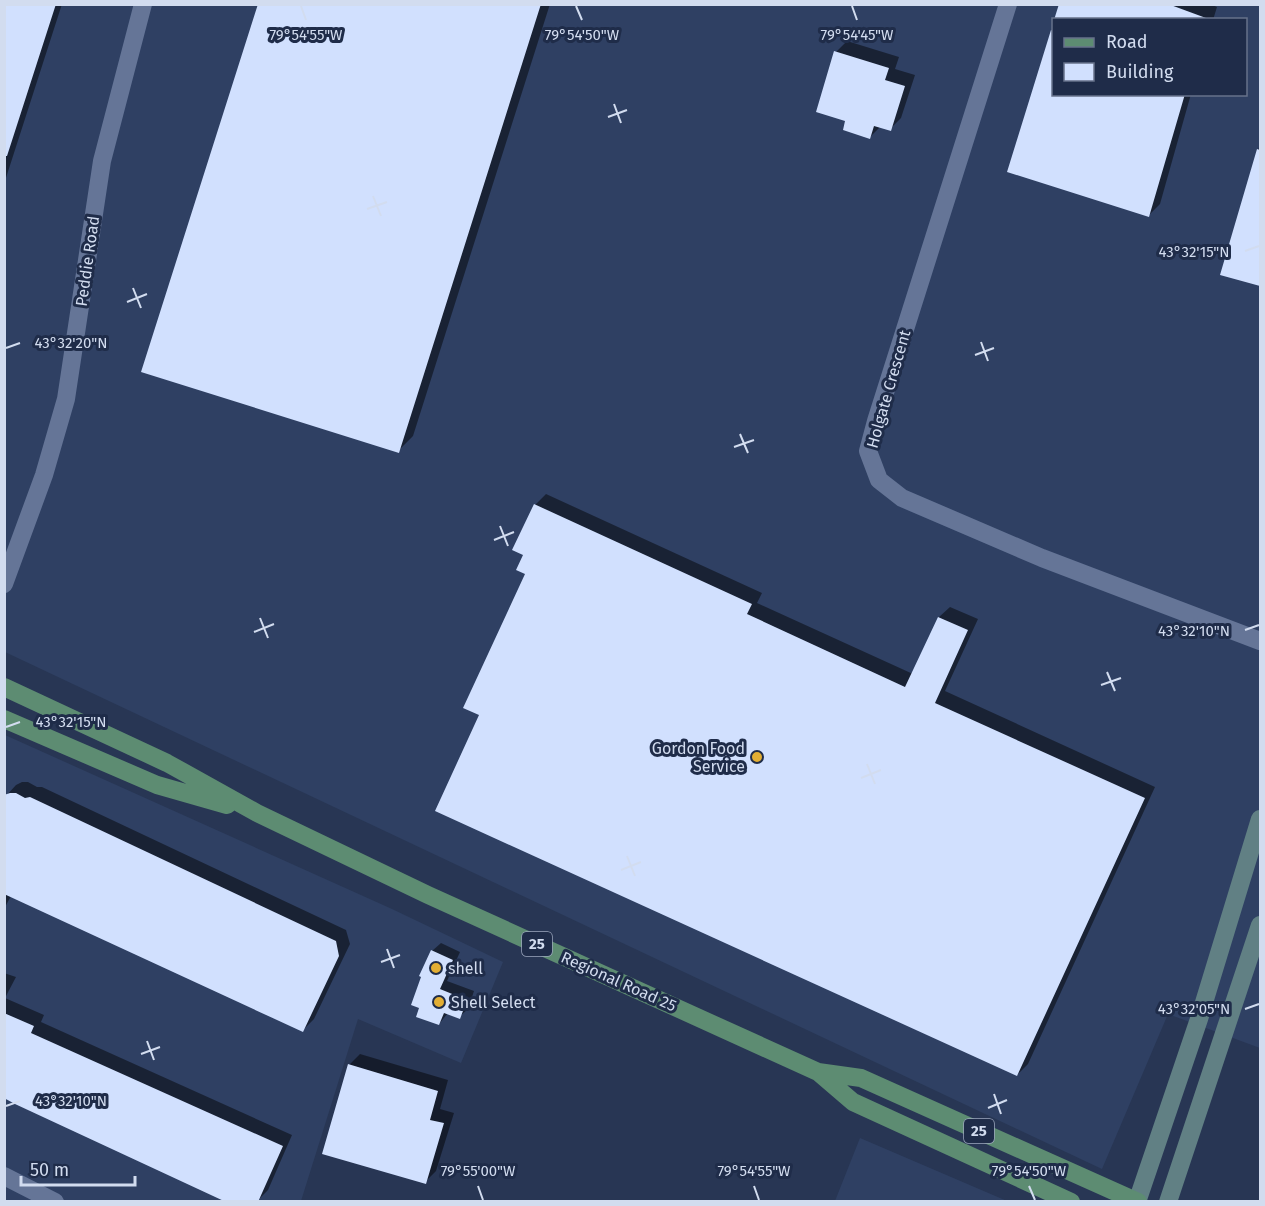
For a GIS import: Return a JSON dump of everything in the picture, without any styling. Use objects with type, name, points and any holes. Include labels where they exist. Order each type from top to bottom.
[{"type":"main road","name":"Regional Road 25","points":[[4,687],[167,763],[257,813],[428,895],[818,1072],[853,1102],[1071,1202]]},
{"type":"main road","name":"Regional Road 25","points":[[4,719],[157,785],[257,813]]},
{"type":"main road","points":[[1138,1201],[1199,1019],[1260,819]]},
{"type":"main road","points":[[1168,1202],[1260,926]]},
{"type":"main road","name":"Regional Road 25","points":[[818,1072],[861,1078],[1138,1201]]},
{"type":"street","name":"Peddie Road","points":[[4,584],[44,475],[66,399],[102,161],[143,4]]},
{"type":"street","name":"Holgate Crescent","points":[[1008,4],[876,421],[868,451],[879,480],[902,498],[1042,558],[1260,641]]},
{"type":"street","points":[[4,1176],[55,1202]]},
{"type":"shaded area","points":[[5,5],[1260,5],[1260,1048],[1168,1014],[1102,1169],[5,652]]},
{"type":"shaded area","points":[[5,735],[392,909],[503,962],[461,1063],[358,1019],[301,1201],[5,1202]]},
{"type":"shaded area","points":[[860,1138],[1007,1201],[835,1201]]},
{"type":"building","points":[[4,4],[56,4],[7,156],[4,156]]},
{"type":"building","points":[[258,4],[541,4],[399,453],[141,372]]},
{"type":"building","points":[[1059,4],[1168,4],[1206,18],[1055,18]]},
{"type":"building","points":[[1051,30],[1052,96],[1184,96],[1149,217],[1007,172]]},
{"type":"building","points":[[834,51],[889,68],[885,80],[905,86],[891,131],[874,126],[870,139],[843,130],[845,121],[816,112]]},
{"type":"building","points":[[1257,149],[1260,150],[1260,286],[1220,275]]},
{"type":"building","name":"Gordon Food Service","points":[[534,504],[752,604],[747,614],[905,687],[938,617],[968,630],[935,703],[1145,798],[1017,1076],[435,811],[479,715],[463,708],[525,574],[516,570],[523,555],[512,550]]},
{"type":"building","points":[[16,793],[25,798],[30,797],[336,941],[339,956],[303,1032],[4,894],[4,795]]},
{"type":"building","name":"Shell Select","points":[[431,950],[453,960],[440,989],[467,1000],[460,1019],[444,1013],[439,1025],[416,1017],[419,1008],[411,1005],[421,977],[419,976]]},
{"type":"building","points":[[4,1013],[34,1026],[31,1033],[283,1146],[258,1202],[226,1202],[4,1098]]},
{"type":"building","points":[[348,1064],[438,1091],[430,1120],[444,1123],[426,1184],[322,1154]]},
{"type":"place","name":"Gordon Food Service","points":[[757,757]]},
{"type":"place","name":"shell","points":[[436,968]]},
{"type":"place","name":"Shell Select","points":[[439,1002]]}]
